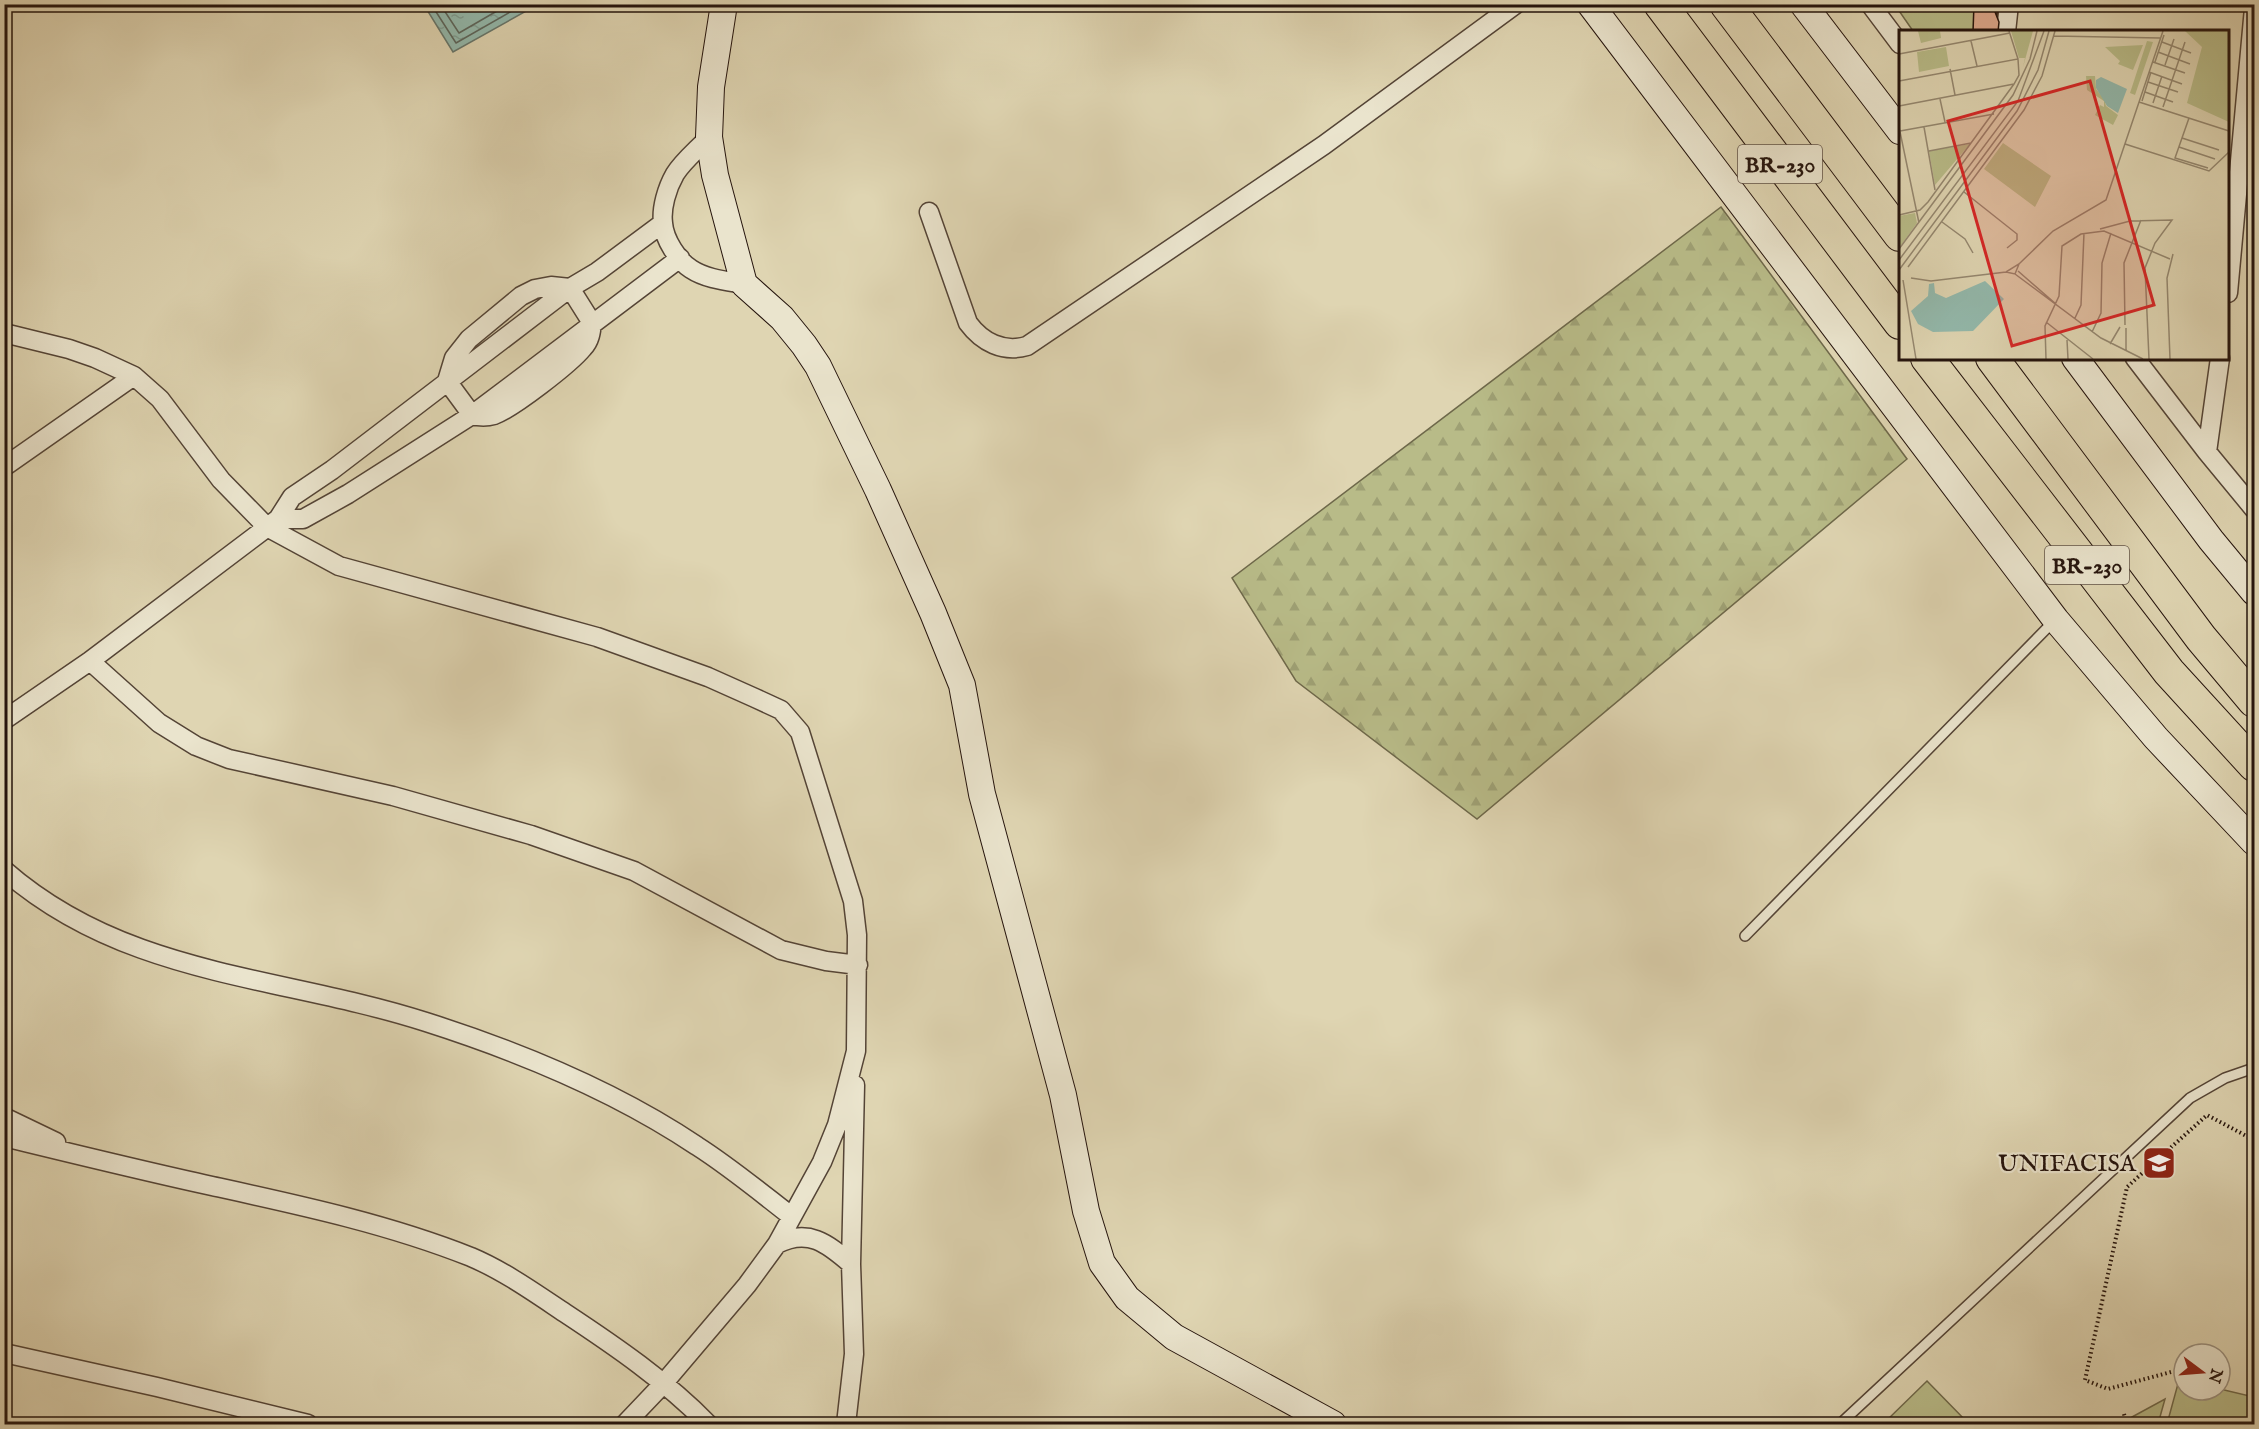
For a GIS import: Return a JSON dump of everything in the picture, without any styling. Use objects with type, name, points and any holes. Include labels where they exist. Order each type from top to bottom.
[{"type":"highway","name":"BR-230","points":[[1660,4],[1899,323]]},
{"type":"highway","name":"BR-230","points":[[1726,4],[1899,234]]},
{"type":"highway","name":"BR-230","points":[[1929,360],[2169,672],[2254,765]]},
{"type":"highway","name":"BR-230","points":[[1993,360],[2201,638],[2254,701]]},
{"type":"street","points":[[724,4],[711,87],[709,137],[720,195],[744,284]]},
{"type":"street","points":[[928,212],[973,331],[992,345],[1012,348],[1028,346],[1324,145],[1516,4]]},
{"type":"street","points":[[1590,4],[2056,620]]},
{"type":"street","points":[[1803,4],[1899,131]]},
{"type":"street","points":[[1870,4],[1899,43]]},
{"type":"street","points":[[2006,30],[2009,4]]},
{"type":"street","points":[[2229,282],[2254,8]]},
{"type":"street","points":[[709,137],[676,173],[666,194],[663,223],[668,240],[691,269],[717,279],[744,284],[782,318],[818,366],[883,501],[933,614],[962,685],[982,794],[1063,1095],[1086,1211],[1102,1263],[1127,1298],[1174,1337],[1333,1425]]},
{"type":"street","points":[[4,720],[90,661],[273,523],[292,497],[332,470],[570,288],[597,272],[663,223]]},
{"type":"street","points":[[592,323],[680,258]]},
{"type":"street","points":[[273,523],[303,519],[348,494],[472,415],[487,417],[500,412],[553,374],[584,348],[589,340],[592,323],[570,288]]},
{"type":"street","points":[[4,333],[69,349],[134,376],[160,399],[221,480],[273,523],[339,566],[597,637],[708,677],[781,710],[800,732],[853,901],[857,935],[851,1264],[854,1354],[846,1425]]},
{"type":"street","points":[[2076,360],[2211,540],[2254,592]]},
{"type":"street","points":[[2137,360],[2254,509]]},
{"type":"street","points":[[2208,452],[2220,360]]},
{"type":"street","points":[[4,467],[134,376]]},
{"type":"street","points":[[447,381],[472,415]]},
{"type":"street","name":"BR-230","points":[[2056,620],[2156,738],[2254,842]]},
{"type":"street","points":[[90,661],[159,723],[196,746],[229,759],[393,796],[531,836],[634,871],[781,950],[858,966]]},
{"type":"street","points":[[4,870],[27,890],[67,915],[158,956],[226,975],[321,995],[425,1022],[528,1059],[613,1096],[697,1145],[791,1216]]},
{"type":"street","points":[[625,1425],[663,1384],[747,1284],[777,1244],[822,1162],[837,1125],[856,1051]]},
{"type":"street","points":[[4,1117],[87,1158]]},
{"type":"street","points":[[4,1137],[87,1158],[312,1208],[397,1232],[472,1258],[520,1283],[615,1347],[663,1384],[708,1425]]},
{"type":"street","points":[[777,1244],[789,1238],[812,1238],[833,1248],[851,1264]]},
{"type":"street","points":[[4,1353],[157,1387],[308,1425]]},
{"type":"lane","points":[[1745,936],[2056,620]]},
{"type":"lane","points":[[1840,1425],[2190,1098],[2225,1078],[2254,1068]]},
{"type":"path","points":[[2171,1372],[2108,1389],[2085,1380],[2127,1187],[2207,1115],[2254,1140]]},
{"type":"path","points":[[2124,1414],[2127,1425]]},
{"type":"green space","points":[[1895,5],[2002,5],[1999,30],[1912,30]]},
{"type":"green space","points":[[1721,207],[1907,459],[1477,819],[1296,681],[1232,578]]},
{"type":"green space","points":[[1927,1381],[1969,1424],[1883,1424]]},
{"type":"green space","points":[[2232,1392],[2254,1397],[2254,1424],[2167,1424],[2173,1402],[2232,1402]]},
{"type":"green space","points":[[2165,1399],[2158,1424],[2133,1424],[2132,1417]]},
{"type":"water","points":[[424,5],[537,5],[453,52]]},
{"type":"building","points":[[1974,4],[1996,4],[1998,30],[1973,30]]},
{"type":"place","name":"UNIFACISA","points":[[2159,1163]]}]
